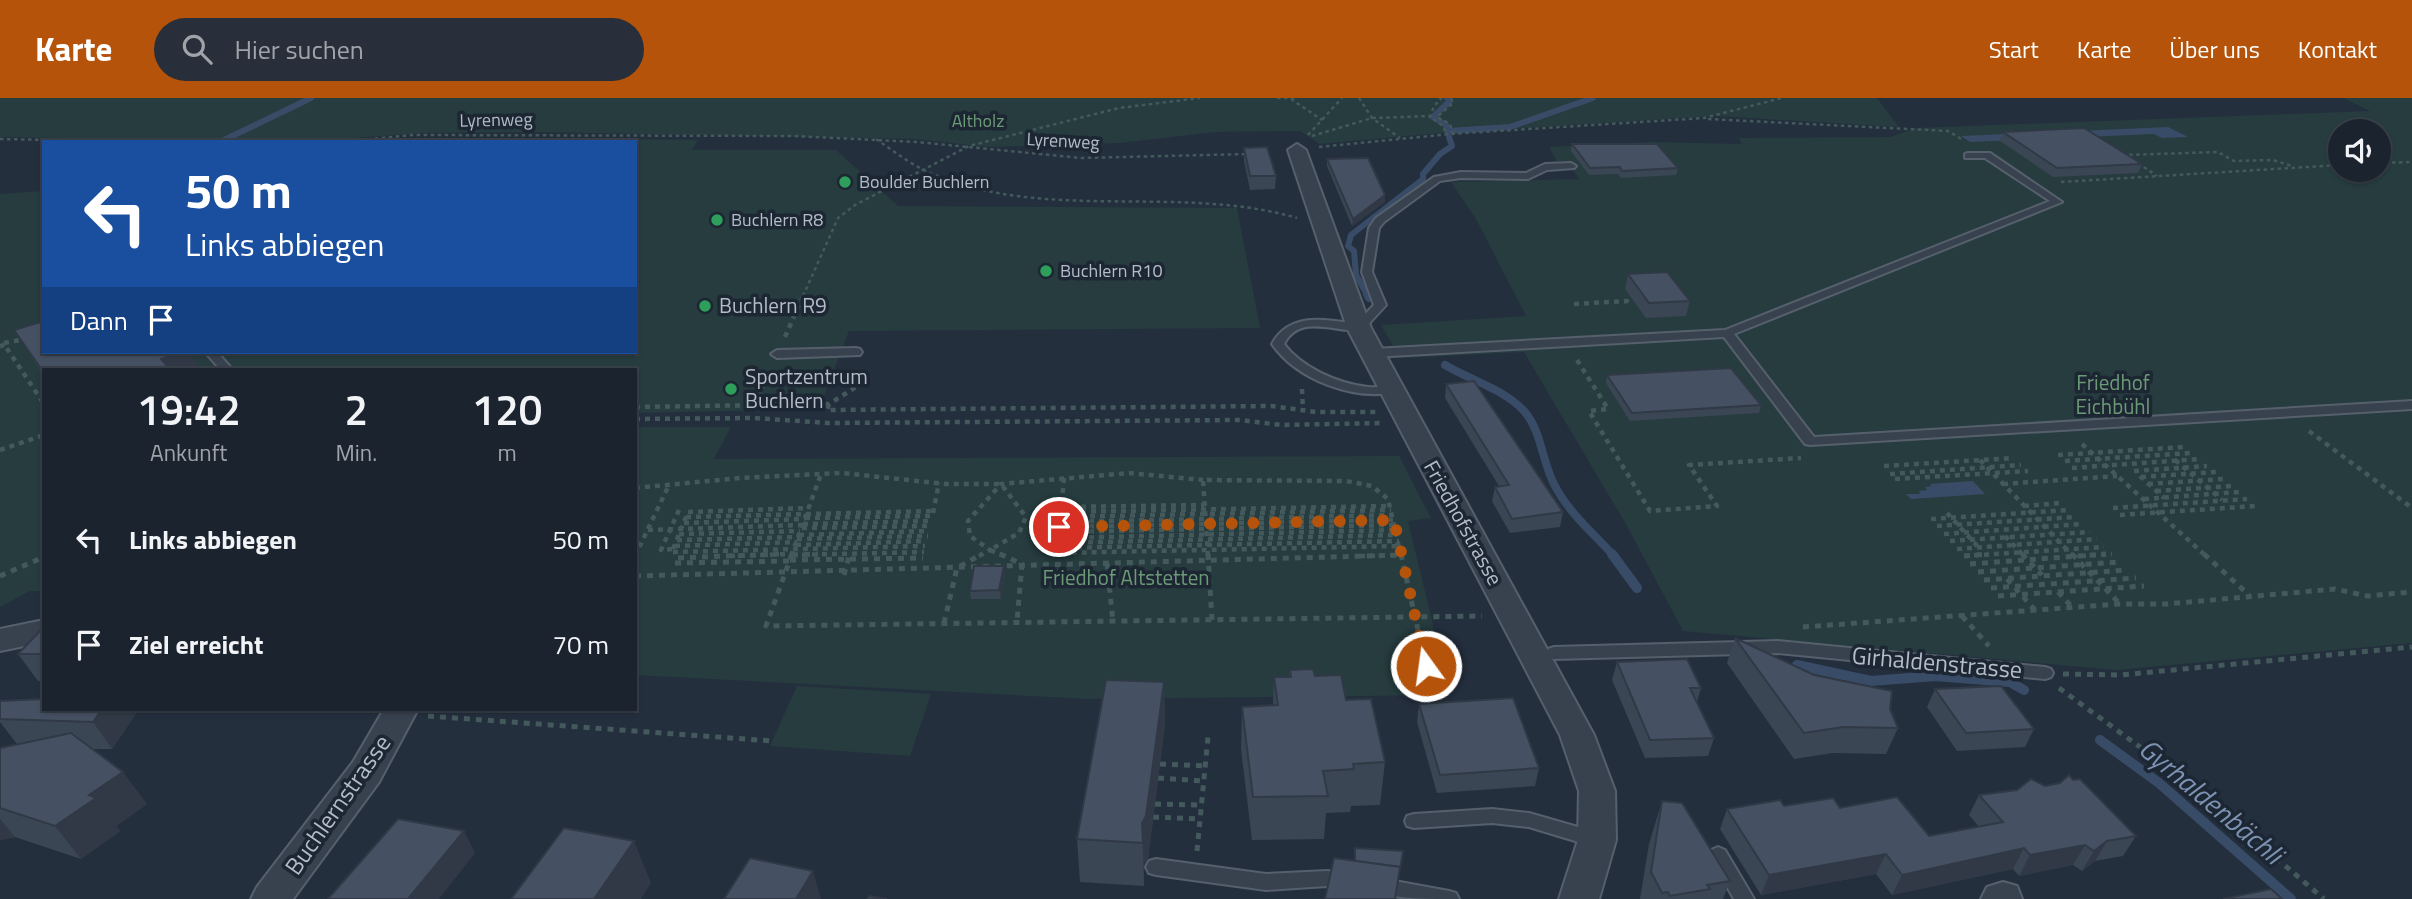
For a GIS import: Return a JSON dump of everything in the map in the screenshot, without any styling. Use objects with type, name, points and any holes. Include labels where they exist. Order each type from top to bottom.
[{"type":"street","name":"Friedhofstrasse","points":[[1301,144],[1321,222],[1359,328],[1373,353],[1394,408],[1577,735],[1597,791],[1597,840],[1579,899]]},
{"type":"street","points":[[0,640],[42,631]]},
{"type":"street","name":"Buchlernstrasse","points":[[271,899],[366,772],[400,711]]},
{"type":"lane","points":[[1373,353],[1727,333],[2057,202],[1987,155],[1968,156]]},
{"type":"lane","points":[[1394,408],[1286,356],[1278,344],[1282,335],[1307,324],[1328,323],[1359,328],[1380,304],[1367,272],[1374,228],[1380,220],[1425,186],[1447,177],[1528,176],[1545,167],[1571,166]]},
{"type":"lane","points":[[1727,333],[1810,441],[2412,405]]},
{"type":"lane","points":[[777,354],[856,352]]},
{"type":"lane","points":[[213,354],[225,368]]},
{"type":"lane","name":"Girhaldenstrasse","points":[[1554,653],[1778,647],[2045,673]]},
{"type":"lane","points":[[1414,821],[1492,816],[1529,820],[1597,840]]},
{"type":"lane","points":[[1718,855],[1744,899]]},
{"type":"lane","points":[[1156,867],[1195,869],[1268,882],[1328,876],[1449,899]]},
{"type":"path","points":[[754,406],[838,218],[855,205],[969,146],[1119,108],[1200,98]]},
{"type":"path","points":[[1277,98],[1293,99],[1322,120],[1342,98]]},
{"type":"path","points":[[1359,98],[1372,118],[1401,139]]},
{"type":"path","points":[[1430,116],[1441,99],[1439,98]]},
{"type":"path","points":[[1451,98],[1453,103],[1437,117],[1450,124],[1453,134]]},
{"type":"path","name":"Lyrenweg","points":[[361,140],[412,135],[531,134],[876,139],[1081,158],[1266,154],[1301,144],[1704,118],[1782,98]]},
{"type":"path","points":[[1301,144],[1372,118],[1430,116],[1442,125],[1447,134]]},
{"type":"path","points":[[1704,118],[1948,131]]},
{"type":"path","points":[[0,139],[52,140]]},
{"type":"path","points":[[876,139],[922,170],[946,179],[1001,191],[1076,199],[1234,204],[1321,222]]},
{"type":"path","points":[[2158,176],[2125,155],[2218,152],[2234,161],[2273,160],[2296,167]]},
{"type":"path","points":[[2391,163],[2412,162]]},
{"type":"path","points":[[2027,182],[2075,182],[2328,166]]},
{"type":"path","points":[[1574,304],[1627,301],[1631,306]]},
{"type":"path","points":[[34,336],[1,345],[42,401]]},
{"type":"path","points":[[1567,344],[1608,409],[1589,411],[1650,511],[1717,506],[1689,465],[1811,457]]},
{"type":"path","points":[[1301,382],[1303,410]]},
{"type":"path","points":[[637,407],[829,404],[856,387]]},
{"type":"path","points":[[829,404],[827,410],[1271,406],[1303,410],[1394,408]]},
{"type":"path","points":[[637,419],[754,418],[828,423],[1240,420],[1281,425],[1394,408]]},
{"type":"path","points":[[2310,432],[2412,508]]},
{"type":"path","points":[[0,450],[42,436]]},
{"type":"path","points":[[2081,443],[2250,596]]},
{"type":"path","points":[[2058,455],[2184,447]]},
{"type":"path","points":[[2161,448],[2238,514]]},
{"type":"path","points":[[2065,461],[2192,453]]},
{"type":"path","points":[[1884,467],[1903,463],[2014,458]]},
{"type":"path","points":[[2072,468],[2199,459]]},
{"type":"path","points":[[1979,460],[2119,604]]},
{"type":"path","points":[[1903,463],[1917,478]]},
{"type":"path","points":[[2126,464],[2164,498]]},
{"type":"path","points":[[1889,474],[2021,465]]},
{"type":"path","points":[[2134,471],[2207,466]]},
{"type":"path","points":[[1895,480],[2028,471]]},
{"type":"path","points":[[2141,477],[2216,472]]},
{"type":"path","points":[[637,488],[842,473],[939,483],[1001,484],[1064,478],[1176,474],[1203,480],[1346,481],[1372,486],[1388,499],[1403,555],[1426,666]]},
{"type":"path","points":[[821,474],[766,626],[1485,616]]},
{"type":"path","points":[[2002,484],[2117,476]]},
{"type":"path","points":[[1064,478],[1057,553],[1133,526],[1395,525]]},
{"type":"path","points":[[2148,484],[2223,479]]},
{"type":"path","points":[[1203,480],[1212,620]]},
{"type":"path","points":[[920,568],[939,483]]},
{"type":"path","points":[[944,624],[957,568],[1019,533],[1026,517],[1001,484]]},
{"type":"path","points":[[1001,484],[968,521],[970,536],[990,550],[1022,564]]},
{"type":"path","points":[[637,552],[669,485]]},
{"type":"path","points":[[2156,491],[2232,486]]},
{"type":"path","points":[[2143,499],[2239,492]]},
{"type":"path","points":[[2113,508],[2247,499]]},
{"type":"path","points":[[2024,506],[2062,503]]},
{"type":"path","points":[[2120,515],[2256,506]]},
{"type":"path","points":[[679,510],[661,550],[679,534],[928,534]]},
{"type":"path","points":[[1931,519],[1950,515],[2068,510]]},
{"type":"path","points":[[799,536],[734,562],[677,558],[672,552],[688,512],[745,533],[799,536],[928,534]]},
{"type":"path","points":[[1950,515],[2035,610]]},
{"type":"path","points":[[1937,526],[2075,517]]},
{"type":"path","points":[[1993,522],[2072,607]]},
{"type":"path","points":[[1944,534],[2082,524]]},
{"type":"path","points":[[1059,527],[1395,525]]},
{"type":"path","points":[[1059,527],[1395,525]]},
{"type":"path","points":[[1059,527],[1395,525]]},
{"type":"path","points":[[1059,527],[1395,525]]},
{"type":"path","points":[[1133,526],[1133,563]]},
{"type":"path","points":[[1298,527],[1302,558]]},
{"type":"path","points":[[648,530],[670,530],[679,534],[799,536],[928,534]]},
{"type":"path","points":[[1950,541],[2090,532]]},
{"type":"path","points":[[670,575],[677,558],[745,533],[799,536],[928,534]]},
{"type":"path","points":[[730,573],[745,533]]},
{"type":"path","points":[[679,534],[928,534]]},
{"type":"path","points":[[844,573],[854,536]]},
{"type":"path","points":[[1957,549],[2097,540]]},
{"type":"path","points":[[1964,556],[2104,547]]},
{"type":"path","points":[[1970,564],[2112,554]]},
{"type":"path","points":[[637,576],[786,571],[844,573],[1022,564],[1403,555]]},
{"type":"path","points":[[0,576],[42,558]]},
{"type":"path","points":[[1978,572],[2119,562]]},
{"type":"path","points":[[1107,563],[1113,622]]},
{"type":"path","points":[[1017,621],[1022,564]]},
{"type":"path","points":[[1984,580],[2127,570]]},
{"type":"path","points":[[1991,588],[2136,578]]},
{"type":"path","points":[[1998,596],[2144,586]]},
{"type":"path","points":[[1778,647],[1776,631],[1817,624],[2119,604],[2167,604],[2335,590],[2367,596],[2412,592]]},
{"type":"path","points":[[1962,615],[1993,652],[2001,668]]},
{"type":"path","points":[[2045,673],[2121,675],[2412,647]]},
{"type":"path","name":"Girhaldenstrasse","points":[[2045,673],[2052,683],[2184,779],[2323,899]]},
{"type":"path","points":[[400,711],[635,733],[772,741]]},
{"type":"path","points":[[1197,845],[1208,737]]},
{"type":"path","points":[[1160,764],[1205,766]]},
{"type":"path","points":[[1158,778],[1203,780]]},
{"type":"path","points":[[1155,804],[1201,805]]},
{"type":"path","points":[[1153,817],[1200,819]]},
{"type":"green space","name":"Altholz","points":[[0,98],[1877,98],[1899,127],[1714,116],[1429,134],[1320,144],[1300,131],[1215,132],[1120,143],[988,147],[915,139],[534,132],[423,133],[327,140],[0,137]]},
{"type":"green space","name":"Friedhof Eichbühl","points":[[2344,98],[2412,98],[2412,643],[2116,670],[1683,631],[1627,526],[1524,352],[1400,358],[1381,325],[1526,316],[1476,219],[1451,182],[1579,179],[1566,161],[1557,162],[1549,147],[1651,142],[1742,144],[1739,138],[1890,137],[1916,128],[2370,111]]},
{"type":"green space","name":"Sportzentrum Buchlern","points":[[605,139],[698,140],[692,150],[836,150],[898,206],[1237,208],[1260,328],[849,331],[819,409],[637,413],[637,368],[42,368],[42,591],[30,591],[0,607],[0,194],[42,191],[42,354],[637,354],[637,140]]},
{"type":"green space","name":"Friedhof Altstetten","points":[[637,427],[731,427],[714,459],[1399,456],[1431,518],[1408,521],[1450,695],[1088,699],[637,675]]},
{"type":"green space","points":[[797,686],[931,694],[910,756],[770,746]]},
{"type":"water","points":[[2168,127],[2188,137],[2162,138],[2154,134],[1970,142],[1961,136]]},
{"type":"water","points":[[1973,481],[1985,494],[1911,499],[1906,494],[1920,494],[1919,491],[1927,490],[1925,487],[1932,486],[1930,484]]},
{"type":"building","points":[[2084,128],[2142,164],[2057,168],[2003,132]]},
{"type":"building","points":[[1572,144],[1657,144],[1678,168],[1622,171],[1620,167],[1590,168]]},
{"type":"building","points":[[1267,147],[1276,176],[1250,176],[1244,148]]},
{"type":"building","points":[[1368,158],[1385,195],[1353,219],[1327,159]]},
{"type":"building","points":[[1667,272],[1690,301],[1649,303],[1628,274]]},
{"type":"building","points":[[42,322],[42,354],[177,354],[161,359],[168,367],[165,368],[42,368],[42,370],[14,330]]},
{"type":"building","points":[[1731,368],[1761,405],[1632,413],[1607,375]]},
{"type":"building","points":[[1474,381],[1563,512],[1512,519],[1495,487],[1509,485],[1446,384]]},
{"type":"building","points":[[974,566],[1004,566],[999,590],[970,591]]},
{"type":"building","points":[[40,631],[42,631],[42,654],[18,654]]},
{"type":"building","points":[[1735,638],[1814,675],[1892,691],[1890,709],[1898,728],[1843,727],[1804,733]]},
{"type":"building","points":[[1687,659],[1701,688],[1690,688],[1714,738],[1650,740],[1617,662]]},
{"type":"building","points":[[1313,669],[1315,676],[1341,675],[1346,700],[1371,699],[1385,762],[1353,764],[1354,769],[1323,771],[1328,796],[1253,797],[1242,707],[1278,705],[1274,677],[1291,677],[1290,670]]},
{"type":"building","points":[[1106,680],[1164,682],[1146,816],[1142,823],[1143,843],[1077,839]]},
{"type":"building","points":[[2001,686],[2034,729],[1966,733],[1935,689]]},
{"type":"building","points":[[1513,698],[1539,768],[1440,775],[1419,704]]},
{"type":"building","points":[[42,699],[42,711],[101,711],[93,722],[0,719],[0,701]]},
{"type":"building","points":[[71,733],[123,772],[89,795],[96,798],[55,826],[0,808],[0,748]]},
{"type":"building","points":[[2069,775],[2073,780],[2080,779],[2136,836],[2107,841],[2094,851],[2085,845],[2030,855],[2024,848],[1902,875],[1886,854],[1769,875],[1727,809],[1780,800],[1784,806],[1833,798],[1840,808],[1897,797],[1929,836],[2003,822],[1979,795],[2017,790],[2031,779],[2045,786],[2060,783]]},
{"type":"building","points":[[1662,801],[1682,803],[1730,881],[1707,885],[1710,889],[1670,896],[1668,892],[1662,893],[1651,872]]},
{"type":"building","points":[[398,819],[464,831],[408,899],[328,899]]},
{"type":"building","points":[[564,828],[634,841],[594,899],[511,899]]},
{"type":"building","points":[[1355,848],[1403,851],[1400,870],[1400,867],[1355,861]]},
{"type":"building","points":[[750,858],[813,871],[796,899],[724,899]]},
{"type":"building","points":[[1334,858],[1400,867],[1395,899],[1325,899]]},
{"type":"building","points":[[2271,889],[2282,899],[2223,899]]},
{"type":"waterway","points":[[224,140],[311,98]]},
{"type":"waterway","name":"Gyrhaldenbächli","points":[[1447,98],[1450,101],[1433,117],[1446,125],[1448,132]]},
{"type":"waterway","name":"Gyrhaldenbächli","points":[[1448,131],[1510,127],[1593,98]]},
{"type":"waterway","name":"Gyrhaldenbächli","points":[[1368,296],[1356,275],[1354,251],[1348,246],[1351,235],[1423,179],[1423,174],[1440,154],[1452,146],[1449,137]]},
{"type":"waterway","name":"Gyrhaldenbächli","points":[[1445,365],[1497,391],[1524,411],[1535,428],[1551,477],[1561,496],[1614,556]]},
{"type":"waterway","name":"Gyrhaldenbächli","points":[[1612,554],[1637,588]]},
{"type":"waterway","name":"Gyrhaldenbächli","points":[[1797,665],[1871,681],[1935,676],[2010,682],[2024,690]]},
{"type":"waterway","name":"Gyrhaldenbächli","points":[[2100,740],[2159,783],[2291,899]]},
{"type":"place","name":"Boulder Buchlern","points":[[845,182]]},
{"type":"place","name":"Buchlern R8","points":[[717,220]]},
{"type":"place","name":"Buchlern R10","points":[[1046,271]]},
{"type":"place","name":"Buchlern R9","points":[[705,306]]},
{"type":"place","name":"Sportzentrum Buchlern","points":[[731,389]]},
{"type":"route","points":[[1059,527],[1394,520],[1426,666]]}]
